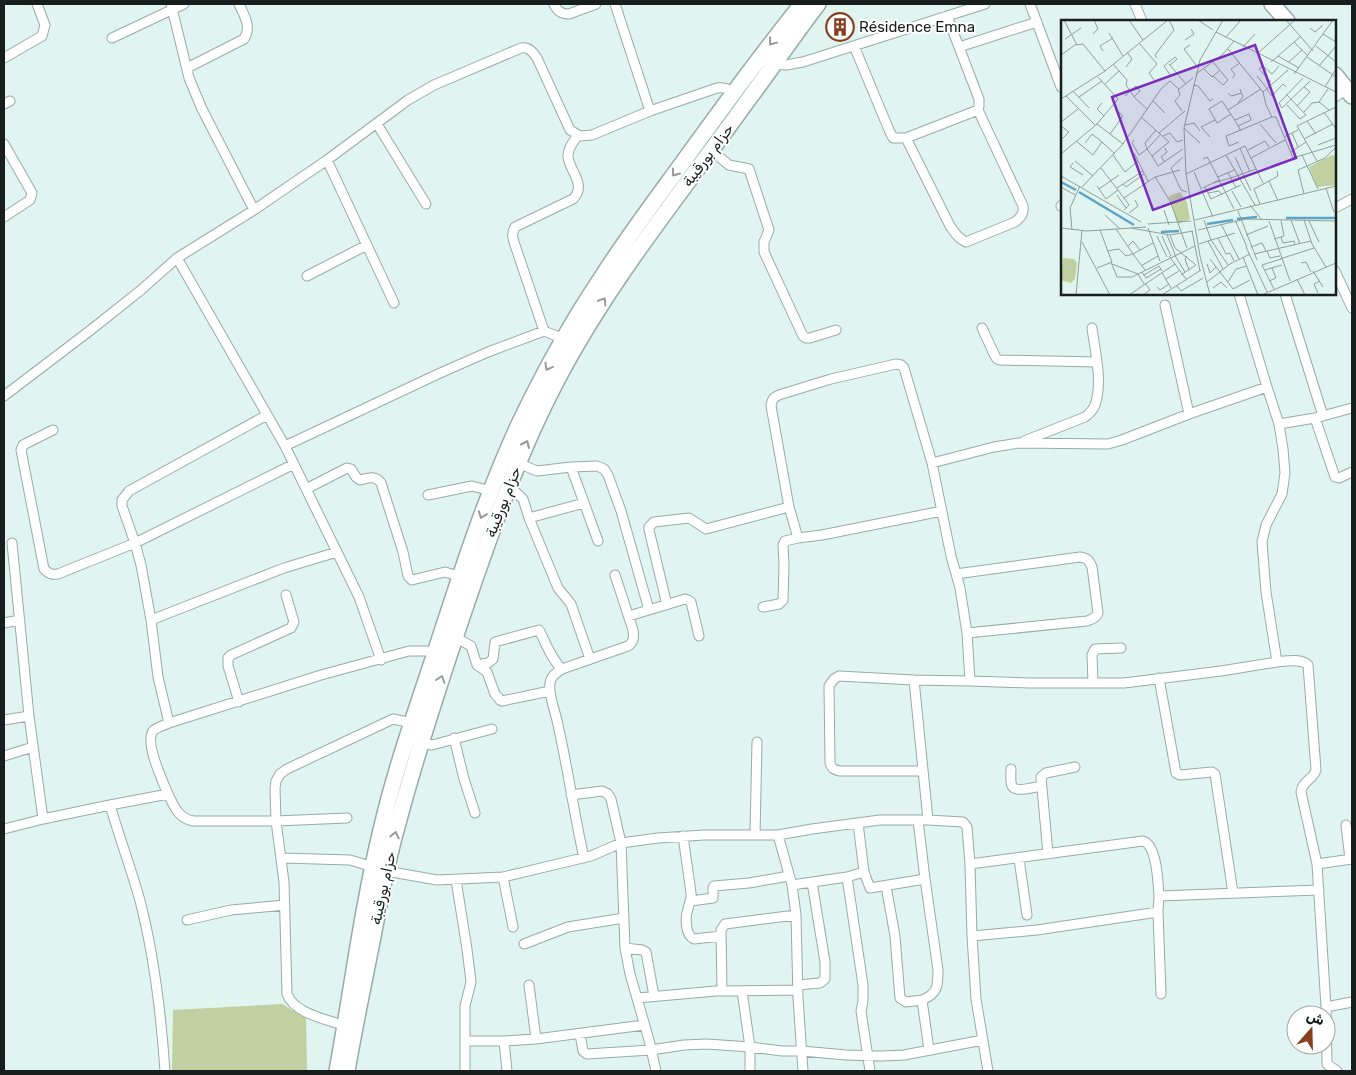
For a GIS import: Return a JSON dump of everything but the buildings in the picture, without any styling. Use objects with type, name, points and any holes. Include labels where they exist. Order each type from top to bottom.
[{"type":"main road","points":[[795,4],[792,26],[812,20],[829,4]]},
{"type":"main road","name":"حزام بورقيبة","points":[[379,869],[398,821],[455,637],[494,523],[533,428],[557,379],[613,286],[641,244],[774,64],[802,4]]},
{"type":"main road","name":"حزام بورقيبة","points":[[347,1071],[361,969],[379,869],[382,824],[412,723],[461,576],[491,491],[520,422],[564,339],[630,234],[734,92],[792,26],[818,4]]},
{"type":"main road","points":[[1272,4],[1287,20]]},
{"type":"main road","points":[[326,1071],[336,1023],[361,969]]},
{"type":"main road","points":[[356,1071],[362,1037],[361,969]]},
{"type":"main road","name":"حزام بورقيبة","points":[[337,1071],[361,969]]},
{"type":"street","points":[[4,58],[42,36],[45,24],[38,4]]},
{"type":"street","points":[[112,38],[172,6],[184,4]]},
{"type":"street","points":[[187,68],[244,39],[249,30],[248,23],[239,4]]},
{"type":"street","points":[[554,4],[560,13],[569,14],[596,4]]},
{"type":"street","points":[[615,4],[650,112]]},
{"type":"street","points":[[774,64],[786,65],[803,62],[985,4]]},
{"type":"street","points":[[1030,4],[1061,86]]},
{"type":"street","points":[[1135,4],[1142,20]]},
{"type":"street","points":[[172,6],[189,78],[202,110],[254,210]]},
{"type":"street","points":[[906,138],[950,226],[957,236],[966,242],[1016,222],[1021,217],[1024,211],[1023,206],[978,110],[978,99],[947,16]]},
{"type":"street","points":[[959,47],[1037,22]]},
{"type":"street","points":[[854,46],[894,138],[906,138],[978,110]]},
{"type":"street","points":[[4,396],[92,329],[177,258],[254,210],[327,160],[408,100],[434,85],[521,48],[531,50],[537,58],[570,130],[578,135],[592,135],[717,88],[722,87],[734,92]]},
{"type":"street","points":[[377,124],[426,204]]},
{"type":"street","points":[[544,331],[512,231],[514,227],[573,199],[577,194],[579,190],[578,184],[568,152],[578,135]]},
{"type":"street","points":[[4,144],[32,193],[30,200],[4,217]]},
{"type":"street","points":[[711,150],[729,165],[749,169],[769,230],[764,242],[764,252],[803,336],[810,338],[836,330]]},
{"type":"street","points":[[327,160],[394,303]]},
{"type":"street","points":[[1336,207],[1352,199]]},
{"type":"street","points":[[307,276],[367,245]]},
{"type":"street","points":[[177,258],[285,446],[359,597],[381,660]]},
{"type":"street","points":[[1336,272],[1352,308]]},
{"type":"street","points":[[1239,295],[1279,424],[1285,473],[1282,494],[1266,525],[1262,542],[1266,592],[1277,662]]},
{"type":"street","points":[[1286,295],[1335,477],[1339,478],[1352,472]]},
{"type":"street","points":[[1165,305],[1189,414]]},
{"type":"street","points":[[982,328],[995,356],[1000,360],[1096,362]]},
{"type":"street","points":[[1019,443],[1085,417],[1095,405],[1098,380],[1092,328]]},
{"type":"street","points":[[285,446],[479,355],[544,331],[564,339]]},
{"type":"street","points":[[798,538],[789,507],[770,406],[772,400],[775,396],[831,379],[896,364],[901,365],[906,372],[932,463],[963,604],[970,681]]},
{"type":"street","points":[[932,463],[994,447],[1019,443],[1108,444],[1267,387]]},
{"type":"street","points":[[1279,424],[1319,417],[1352,408]]},
{"type":"street","points":[[169,723],[157,668],[141,564],[122,506],[122,500],[129,491],[268,415]]},
{"type":"street","points":[[53,430],[22,445],[21,450],[44,569],[52,575],[135,543],[294,464]]},
{"type":"street","points":[[518,462],[537,470],[597,466],[604,469],[608,475],[620,511],[649,610]]},
{"type":"street","points":[[571,467],[598,541]]},
{"type":"street","points":[[306,489],[347,468],[351,469],[356,478],[360,480],[377,478],[381,483],[404,552],[408,576],[412,580],[446,572],[461,576]]},
{"type":"street","points":[[508,485],[523,499],[558,588],[571,604],[590,659]]},
{"type":"street","points":[[428,495],[472,486],[491,491]]},
{"type":"street","points":[[529,518],[584,503]]},
{"type":"street","points":[[667,605],[649,530],[654,522],[689,518],[706,529],[789,507]]},
{"type":"street","points":[[763,607],[779,604],[783,600],[783,546],[785,541],[942,511]]},
{"type":"street","points":[[12,543],[29,716],[43,819]]},
{"type":"street","points":[[151,620],[284,568],[337,552]]},
{"type":"street","points":[[956,574],[1080,557],[1086,558],[1092,567],[1098,613],[1093,619],[967,633]]},
{"type":"street","points":[[584,858],[550,691],[551,678],[562,669],[628,646],[632,642],[634,634],[615,575]]},
{"type":"street","points":[[238,702],[228,666],[228,658],[291,628],[294,622],[286,595]]},
{"type":"street","points":[[629,616],[685,599],[690,600],[699,636]]},
{"type":"street","points":[[4,623],[20,620]]},
{"type":"street","points":[[477,665],[488,663],[493,659],[495,642],[539,630],[555,662],[562,669]]},
{"type":"street","points":[[455,637],[470,646],[477,665],[486,672],[494,694],[500,700],[550,691]]},
{"type":"street","points":[[1093,683],[1093,651],[1095,649],[1121,648]]},
{"type":"street","points":[[346,818],[276,821],[188,820],[178,814],[168,794],[152,751],[151,735],[154,730],[169,723],[321,675],[409,651],[436,651]]},
{"type":"street","points":[[922,771],[840,771],[832,768],[830,763],[829,686],[834,679],[838,676],[1029,684],[1124,683],[1277,662],[1305,662],[1308,665],[1316,770],[1314,775],[1304,782],[1301,792],[1317,864],[1326,1005]]},
{"type":"street","points":[[1159,678],[1176,773],[1180,775],[1212,772],[1215,774],[1233,894]]},
{"type":"street","points":[[886,886],[895,936],[900,998],[906,1002],[922,1000],[934,994],[938,977],[934,936],[924,879],[922,771],[914,680]]},
{"type":"street","points":[[4,720],[29,716]]},
{"type":"street","points":[[336,1023],[318,1018],[296,1006],[290,1000],[287,988],[285,905],[282,858],[276,821],[276,781],[280,774],[287,769],[393,719],[412,723]]},
{"type":"street","points":[[421,743],[432,745],[492,729]]},
{"type":"street","points":[[454,738],[464,779],[476,813]]},
{"type":"street","points":[[755,835],[757,742]]},
{"type":"street","points":[[4,756],[33,747]]},
{"type":"street","points":[[1048,854],[1040,779],[1043,774],[1075,767]]},
{"type":"street","points":[[1011,769],[1012,786],[1014,788],[1018,790],[1041,786]]},
{"type":"street","points":[[571,795],[602,792],[608,794],[611,799],[621,843],[625,948],[630,974],[656,1071]]},
{"type":"street","points":[[4,829],[43,819],[168,794]]},
{"type":"street","points":[[110,805],[118,836],[139,896],[148,934],[157,991],[165,1071]]},
{"type":"street","points":[[282,858],[343,859],[426,879],[456,880],[503,877],[599,854],[621,843],[658,838],[778,835],[880,820],[960,821],[967,827],[976,1000],[988,1071]]},
{"type":"street","points":[[858,823],[864,872],[870,888],[924,879]]},
{"type":"street","points":[[1317,864],[1351,859],[1346,825]]},
{"type":"street","points":[[778,835],[792,885],[796,915],[803,1071]]},
{"type":"street","points":[[684,836],[691,893],[691,901],[687,913],[688,933],[690,937],[694,938],[721,936]]},
{"type":"street","points":[[970,864],[1146,842],[1151,847],[1158,876],[1161,994]]},
{"type":"street","points":[[1019,859],[1027,915]]},
{"type":"street","points":[[792,885],[847,877],[864,872]]},
{"type":"street","points":[[691,901],[713,898],[712,888],[715,886],[789,876]]},
{"type":"street","points":[[503,877],[513,926]]},
{"type":"street","points":[[847,877],[863,985],[863,1001],[860,1011],[870,1071]]},
{"type":"street","points":[[456,880],[471,982],[465,1006],[465,1071]]},
{"type":"street","points":[[637,998],[798,988],[824,981],[825,962],[812,882]]},
{"type":"street","points":[[1159,896],[1319,890]]},
{"type":"street","points":[[186,920],[231,910],[285,905]]},
{"type":"street","points":[[972,936],[1046,929],[1158,912]]},
{"type":"street","points":[[722,992],[721,930],[724,924],[796,915]]},
{"type":"street","points":[[524,944],[568,927],[624,918]]},
{"type":"street","points":[[625,948],[646,952],[654,996]]},
{"type":"street","points":[[529,985],[536,1039]]},
{"type":"street","points":[[742,991],[750,1047],[750,1071]]},
{"type":"street","points":[[922,1000],[929,1050]]},
{"type":"street","points":[[1336,1005],[1352,1002]]},
{"type":"street","points":[[464,1041],[536,1039],[644,1025]]},
{"type":"street","points":[[580,1034],[583,1051],[587,1054],[651,1050],[696,1044],[868,1056],[904,1055],[983,1040]]},
{"type":"street","points":[[504,1041],[507,1071]]},
{"type":"street","points":[[1327,1055],[1327,1064],[1337,1071]]},
{"type":"green space","points":[[282,1004],[306,1018],[307,1071],[172,1071],[173,1010]]},
{"type":"place","name":"Résidence Emna","points":[[840,27]]}]
